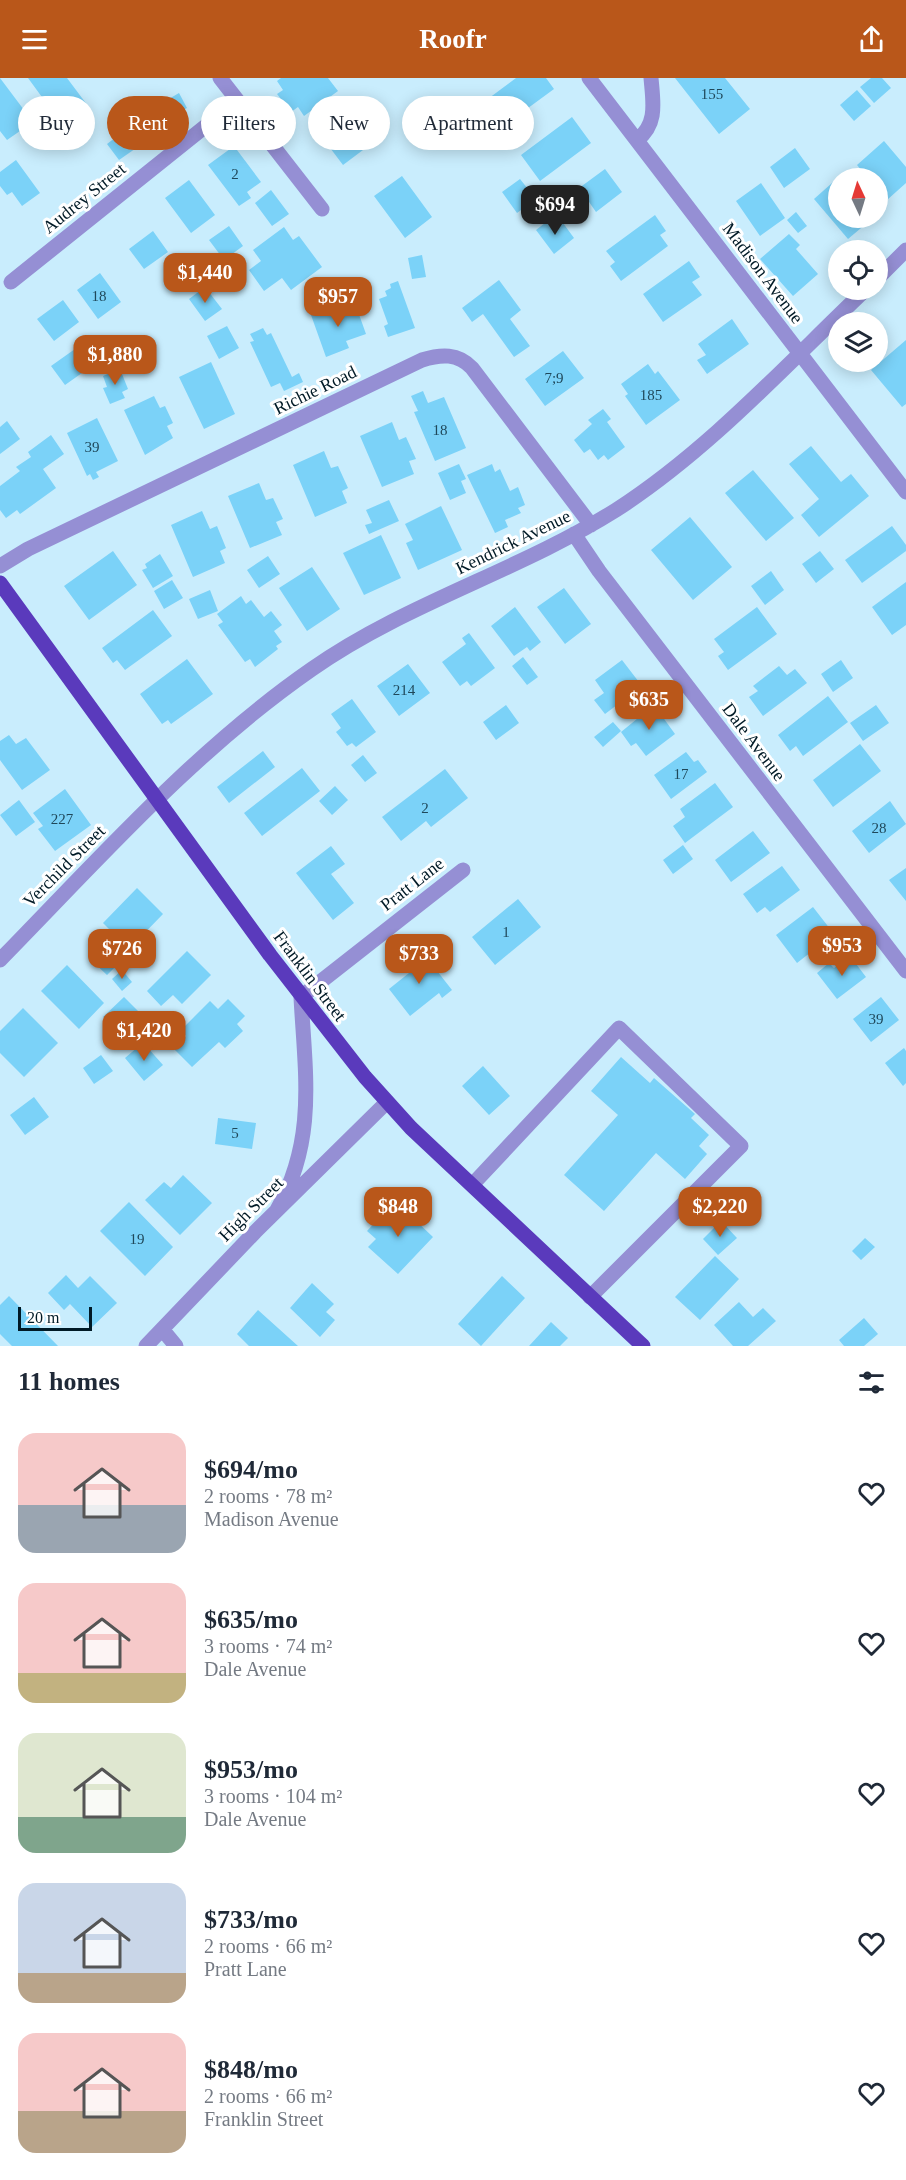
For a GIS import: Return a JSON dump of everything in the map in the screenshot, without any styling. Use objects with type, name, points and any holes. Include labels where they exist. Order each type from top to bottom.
[{"type":"main road","name":"Franklin Street","points":[[0,583],[301,997],[387,1102],[418,1135],[473,1184],[643,1346]]},
{"type":"street","points":[[220,78],[234,96]]},
{"type":"street","name":"Madison Avenue","points":[[589,78],[906,492]]},
{"type":"street","points":[[637,140],[648,130],[653,117],[651,78]]},
{"type":"street","name":"Audrey Street","points":[[11,282],[201,129]]},
{"type":"street","points":[[276,150],[322,209]]},
{"type":"street","points":[[888,268],[906,250]]},
{"type":"street","name":"Kendrick Avenue","points":[[157,801],[218,743],[331,656],[394,622],[574,534],[618,508],[693,452],[854,300]]},
{"type":"street","name":"Richie Road","points":[[0,566],[28,549],[422,360],[442,355],[459,358],[472,368],[591,525]]},
{"type":"street","name":"Dale Avenue","points":[[574,534],[599,571],[906,971]]},
{"type":"street","name":"Verchild Street","points":[[0,960],[157,801]]},
{"type":"street","name":"Pratt Lane","points":[[301,997],[463,870]]},
{"type":"street","points":[[277,1210],[296,1174],[304,1137],[306,1100],[301,997]]},
{"type":"street","points":[[473,1184],[619,1028],[741,1146],[590,1297]]},
{"type":"street","name":"High Street","points":[[146,1346],[277,1210],[387,1102]]},
{"type":"street","points":[[162,1329],[176,1346]]},
{"type":"building","points":[[0,78],[18,102],[18,132],[7,140],[0,131]]},
{"type":"building","points":[[28,78],[67,78],[80,96],[41,96]]},
{"type":"building","points":[[281,78],[328,78],[338,91],[331,96],[308,96],[308,113],[304,116],[298,107],[296,108],[296,96],[279,96],[277,94],[283,90],[277,81]]},
{"type":"building","points":[[516,78],[546,78],[554,89],[534,104],[534,96],[492,96]]},
{"type":"building","points":[[675,78],[725,78],[750,109],[719,134]]},
{"type":"building","points":[[871,78],[882,78],[891,88],[874,103],[860,87]]},
{"type":"building","points":[[857,90],[871,106],[854,121],[840,105]]},
{"type":"building","points":[[572,117],[591,143],[540,181],[521,155],[528,150],[534,150],[534,145]]},
{"type":"building","points":[[884,141],[906,167],[906,183],[888,199],[888,168],[860,168],[857,165]]},
{"type":"building","points":[[795,148],[810,169],[784,188],[770,167]]},
{"type":"building","points":[[112,150],[133,150],[119,160]]},
{"type":"building","points":[[229,150],[237,150],[261,182],[247,192],[251,198],[239,206],[208,165]]},
{"type":"building","points":[[332,150],[363,150],[343,165]]},
{"type":"building","points":[[16,160],[40,193],[22,206],[12,192],[7,195],[0,186],[0,172]]},
{"type":"building","points":[[605,169],[622,192],[596,212],[587,199],[583,202],[575,191]]},
{"type":"building","points":[[402,176],[432,217],[405,238],[374,196]]},
{"type":"building","points":[[520,179],[536,199],[517,213],[502,192]]},
{"type":"building","points":[[189,180],[215,215],[191,233],[165,198]]},
{"type":"building","points":[[761,183],[785,218],[760,236],[736,201]]},
{"type":"building","points":[[828,187],[828,215],[814,199]]},
{"type":"building","points":[[271,190],[289,214],[272,226],[255,203]]},
{"type":"building","points":[[796,212],[807,226],[798,233],[787,220]]},
{"type":"building","points":[[655,215],[666,231],[660,235],[668,246],[621,281],[610,266],[615,262],[606,251]]},
{"type":"building","points":[[550,219],[556,228],[563,223],[574,238],[554,254],[536,230]]},
{"type":"building","points":[[229,226],[243,246],[224,260],[209,240]]},
{"type":"building","points":[[284,227],[293,240],[299,236],[322,267],[291,290],[282,278],[264,291],[249,270],[261,261],[253,250]]},
{"type":"building","points":[[839,228],[861,228],[848,239]]},
{"type":"building","points":[[153,231],[168,252],[144,269],[129,249]]},
{"type":"building","points":[[789,234],[800,245],[796,249],[818,274],[793,296],[760,259]]},
{"type":"building","points":[[422,255],[426,277],[412,279],[408,258]]},
{"type":"building","points":[[689,261],[700,277],[692,282],[702,295],[663,322],[643,294]]},
{"type":"building","points":[[100,273],[121,302],[98,319],[77,290]]},
{"type":"building","points":[[499,280],[521,310],[510,319],[530,346],[514,357],[483,314],[472,322],[462,308]]},
{"type":"building","points":[[398,281],[415,328],[388,337],[384,326],[388,324],[379,299],[387,296],[385,291],[391,288],[390,284]]},
{"type":"building","points":[[205,287],[222,309],[205,321],[189,299]]},
{"type":"building","points":[[63,300],[79,322],[54,341],[37,319]]},
{"type":"building","points":[[340,305],[342,311],[356,306],[366,334],[346,341],[349,348],[326,357],[311,315]]},
{"type":"building","points":[[732,319],[749,344],[707,374],[697,360],[706,355],[698,344]]},
{"type":"building","points":[[227,326],[239,348],[219,359],[207,336]]},
{"type":"building","points":[[263,328],[267,335],[271,333],[292,377],[299,373],[303,382],[284,391],[280,383],[271,387],[250,342],[254,341],[250,334]]},
{"type":"building","points":[[906,340],[906,404],[902,407],[873,372],[888,372],[888,355]]},
{"type":"building","points":[[75,349],[89,368],[65,385],[51,366]]},
{"type":"building","points":[[563,351],[584,378],[545,406],[525,379]]},
{"type":"building","points":[[211,362],[235,414],[204,429],[179,377]]},
{"type":"building","points":[[648,364],[655,374],[658,371],[680,400],[646,425],[625,396],[628,394],[621,384]]},
{"type":"building","points":[[120,369],[128,389],[122,392],[125,398],[110,404],[103,388],[107,387],[103,376]]},
{"type":"building","points":[[423,391],[428,403],[444,397],[466,448],[435,461],[414,412],[418,411],[411,396]]},
{"type":"building","points":[[154,396],[160,408],[165,406],[173,423],[167,426],[173,438],[145,455],[124,410]]},
{"type":"building","points":[[603,409],[611,419],[607,422],[625,447],[608,460],[604,455],[598,460],[590,449],[584,453],[574,440],[592,424],[588,420]]},
{"type":"building","points":[[97,418],[118,461],[96,472],[99,477],[93,480],[90,474],[87,476],[67,433]]},
{"type":"building","points":[[7,421],[20,439],[0,454],[0,427]]},
{"type":"building","points":[[392,422],[399,440],[406,437],[416,459],[409,461],[414,474],[382,487],[360,436]]},
{"type":"building","points":[[51,435],[64,454],[43,469],[56,488],[20,514],[17,510],[6,518],[0,510],[0,486],[20,471],[16,467],[31,457],[28,452]]},
{"type":"building","points":[[811,446],[841,482],[851,474],[869,496],[819,537],[801,515],[819,499],[789,464]]},
{"type":"building","points":[[324,451],[331,468],[338,466],[348,488],[342,491],[347,503],[315,517],[293,465]]},
{"type":"building","points":[[459,464],[466,479],[461,481],[466,493],[450,500],[438,473]]},
{"type":"building","points":[[492,464],[495,472],[500,469],[510,491],[518,487],[525,505],[518,508],[521,513],[505,520],[508,527],[495,533],[467,475]]},
{"type":"building","points":[[753,470],[794,518],[766,541],[725,493]]},
{"type":"building","points":[[259,483],[266,500],[273,498],[283,519],[276,522],[282,535],[250,548],[228,496]]},
{"type":"building","points":[[389,500],[399,521],[369,534],[365,525],[372,523],[366,510]]},
{"type":"building","points":[[441,506],[462,550],[418,570],[406,543],[413,540],[405,524]]},
{"type":"building","points":[[202,511],[210,529],[217,526],[226,548],[220,551],[225,563],[193,577],[171,525]]},
{"type":"building","points":[[690,517],[732,567],[693,600],[651,550]]},
{"type":"building","points":[[892,526],[906,545],[906,551],[862,583],[845,560]]},
{"type":"building","points":[[381,535],[401,578],[364,595],[343,553]]},
{"type":"building","points":[[113,551],[137,585],[89,620],[64,586]]},
{"type":"building","points":[[820,551],[834,569],[816,583],[802,564]]},
{"type":"building","points":[[160,554],[173,576],[153,588],[142,570],[147,568],[145,564]]},
{"type":"building","points":[[268,556],[280,574],[259,588],[247,570]]},
{"type":"building","points":[[312,567],[340,609],[307,631],[279,588]]},
{"type":"building","points":[[771,571],[784,590],[765,605],[751,586]]},
{"type":"building","points":[[172,580],[183,598],[164,609],[154,591]]},
{"type":"building","points":[[906,582],[906,625],[892,635],[872,607]]},
{"type":"building","points":[[564,588],[591,624],[565,644],[537,607]]},
{"type":"building","points":[[210,590],[218,611],[198,619],[189,599]]},
{"type":"building","points":[[241,596],[246,604],[251,600],[264,617],[271,611],[282,625],[274,631],[282,642],[276,646],[278,649],[255,667],[250,659],[245,662],[218,625],[223,622],[217,614]]},
{"type":"building","points":[[515,607],[541,642],[530,651],[527,647],[514,656],[491,626]]},
{"type":"building","points":[[757,607],[777,634],[728,670],[718,656],[724,652],[714,639]]},
{"type":"building","points":[[153,610],[172,636],[125,670],[117,660],[113,663],[102,648]]},
{"type":"building","points":[[469,633],[495,668],[471,686],[467,681],[460,686],[442,662],[466,644],[462,638]]},
{"type":"building","points":[[523,657],[538,677],[527,685],[512,666]]},
{"type":"building","points":[[187,659],[213,694],[171,724],[168,720],[162,724],[140,694]]},
{"type":"building","points":[[622,660],[642,686],[605,714],[594,700],[604,693],[595,680]]},
{"type":"building","points":[[841,660],[853,678],[833,692],[821,674]]},
{"type":"building","points":[[408,664],[430,693],[399,716],[377,686]]},
{"type":"building","points":[[779,666],[787,675],[795,669],[807,683],[763,716],[749,697],[758,691],[753,686]]},
{"type":"building","points":[[828,696],[848,722],[803,756],[796,746],[790,751],[778,735]]},
{"type":"building","points":[[352,699],[376,732],[356,747],[352,743],[347,746],[336,732],[341,728],[331,714]]},
{"type":"building","points":[[506,705],[519,723],[496,740],[483,722]]},
{"type":"building","points":[[654,705],[675,734],[646,756],[636,743],[631,746],[621,732]]},
{"type":"building","points":[[876,705],[889,723],[863,741],[850,723]]},
{"type":"building","points":[[613,722],[621,731],[603,747],[594,737]]},
{"type":"building","points":[[9,735],[16,744],[26,738],[50,770],[22,790],[0,760],[0,741]]},
{"type":"building","points":[[860,744],[881,771],[833,807],[813,780]]},
{"type":"building","points":[[263,751],[275,767],[229,803],[217,787]]},
{"type":"building","points":[[686,752],[694,762],[698,760],[707,772],[671,799],[654,775]]},
{"type":"building","points":[[363,755],[377,773],[365,782],[351,765]]},
{"type":"building","points":[[302,768],[320,791],[262,836],[244,813]]},
{"type":"building","points":[[445,769],[468,798],[431,827],[426,821],[401,841],[382,817]]},
{"type":"building","points":[[715,783],[733,807],[685,843],[673,826],[685,817],[680,809]]},
{"type":"building","points":[[335,786],[348,800],[332,815],[319,801]]},
{"type":"building","points":[[65,789],[91,825],[55,851],[38,829],[43,826],[33,813]]},
{"type":"building","points":[[19,800],[35,822],[16,836],[0,815]]},
{"type":"building","points":[[890,801],[906,824],[869,853],[852,831]]},
{"type":"building","points":[[753,831],[770,853],[731,882],[715,860]]},
{"type":"building","points":[[683,845],[693,859],[673,874],[663,860]]},
{"type":"building","points":[[331,846],[345,864],[331,874],[354,903],[333,920],[296,873]]},
{"type":"building","points":[[782,866],[800,890],[770,912],[765,907],[757,913],[743,894]]},
{"type":"building","points":[[906,868],[906,901],[889,880]]},
{"type":"building","points":[[137,888],[163,914],[129,949],[103,923]]},
{"type":"building","points":[[518,899],[541,927],[495,965],[472,937]]},
{"type":"building","points":[[813,907],[834,934],[797,963],[776,935]]},
{"type":"building","points":[[102,949],[117,965],[107,975],[91,960]]},
{"type":"building","points":[[187,951],[211,975],[182,1004],[173,995],[161,1006],[147,991]]},
{"type":"building","points":[[423,953],[452,990],[442,998],[439,993],[410,1016],[389,989],[409,973],[405,967]]},
{"type":"building","points":[[850,956],[866,977],[837,999],[817,973],[829,963],[834,968]]},
{"type":"building","points":[[67,965],[104,1003],[79,1029],[41,991]]},
{"type":"building","points":[[122,970],[132,982],[122,991],[112,979]]},
{"type":"building","points":[[124,997],[143,1016],[122,1036],[103,1017]]},
{"type":"building","points":[[881,997],[899,1020],[871,1042],[853,1019]]},
{"type":"building","points":[[228,999],[245,1016],[237,1024],[243,1031],[225,1048],[219,1042],[192,1067],[174,1049],[186,1036],[181,1030],[210,1001],[218,1009]]},
{"type":"building","points":[[23,1008],[58,1043],[24,1077],[0,1053],[0,1031]]},
{"type":"building","points":[[139,1046],[143,1051],[147,1047],[163,1065],[144,1081],[125,1058]]},
{"type":"building","points":[[904,1048],[906,1051],[906,1083],[903,1086],[885,1063]]},
{"type":"building","points":[[101,1055],[113,1071],[94,1084],[83,1068]]},
{"type":"building","points":[[621,1057],[650,1083],[654,1078],[695,1114],[691,1118],[709,1135],[699,1146],[707,1154],[685,1179],[656,1153],[604,1211],[564,1175],[618,1115],[591,1091]]},
{"type":"building","points":[[483,1066],[510,1096],[489,1115],[462,1086]]},
{"type":"building","points":[[34,1097],[49,1117],[25,1135],[10,1115]]},
{"type":"building","points":[[218,1118],[256,1123],[252,1149],[215,1144]]},
{"type":"building","points":[[183,1175],[212,1203],[180,1235],[145,1200],[164,1182],[171,1188]]},
{"type":"building","points":[[395,1201],[433,1237],[398,1274],[368,1247],[376,1239],[367,1231]]},
{"type":"building","points":[[129,1202],[173,1247],[145,1276],[100,1231]]},
{"type":"building","points":[[721,1221],[737,1238],[718,1255],[703,1239]]},
{"type":"building","points":[[865,1238],[875,1247],[861,1260],[852,1251]]},
{"type":"building","points":[[715,1256],[739,1279],[700,1320],[675,1297]]},
{"type":"building","points":[[66,1275],[78,1288],[90,1276],[117,1303],[92,1327],[70,1304],[64,1310],[48,1293]]},
{"type":"building","points":[[502,1276],[525,1298],[481,1346],[458,1324]]},
{"type":"building","points":[[312,1283],[334,1304],[326,1312],[335,1320],[320,1337],[290,1308]]},
{"type":"building","points":[[9,1296],[58,1346],[12,1346],[0,1334],[0,1305]]},
{"type":"building","points":[[739,1302],[753,1317],[763,1308],[776,1321],[748,1346],[733,1346],[714,1325]]},
{"type":"building","points":[[258,1310],[298,1346],[249,1346],[237,1334]]},
{"type":"building","points":[[864,1318],[878,1334],[864,1346],[844,1346],[839,1340]]},
{"type":"building","points":[[551,1322],[568,1338],[560,1346],[529,1346]]}]
